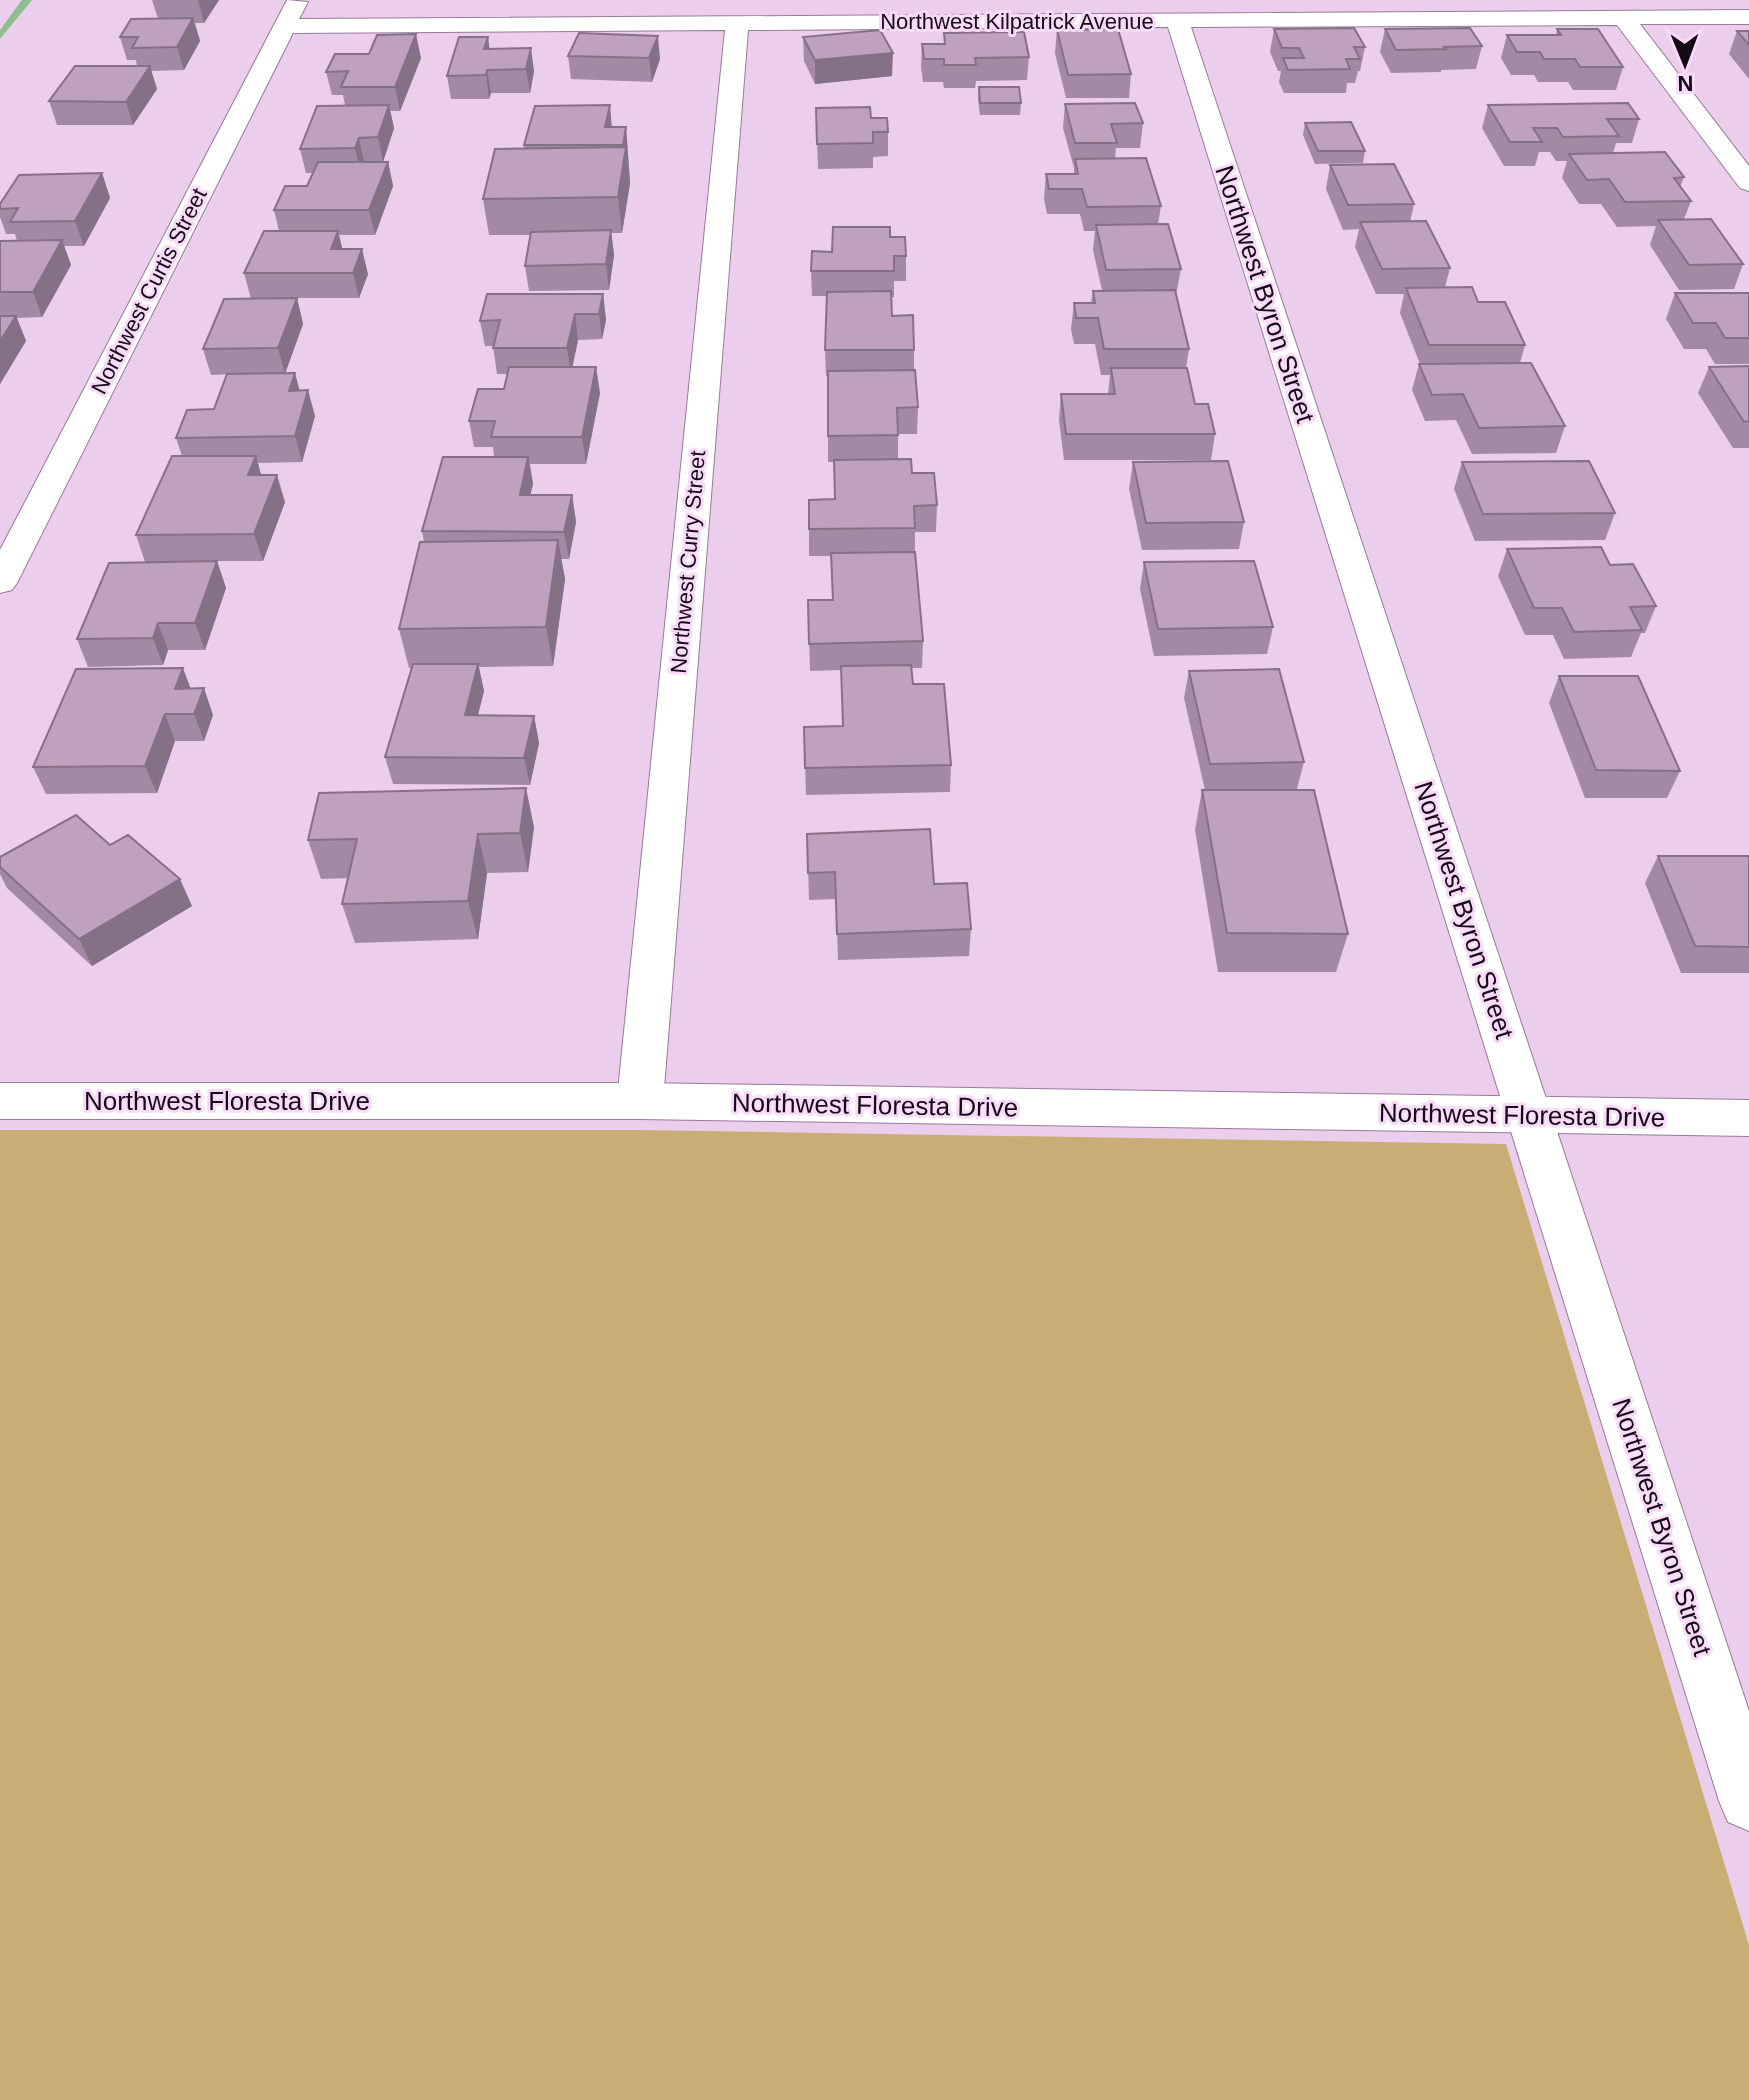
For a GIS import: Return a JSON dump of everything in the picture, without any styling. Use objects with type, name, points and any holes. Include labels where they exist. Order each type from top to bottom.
[{"type":"street","name":"Northwest Curtis Street","points":[[0,583],[298,0]]},
{"type":"street","name":"Northwest Kilpatrick Avenue","points":[[284,26],[1749,17]]},
{"type":"street","points":[[1624,18],[1749,183]]},
{"type":"street","name":"Northwest Byron Street","points":[[1177,20],[1749,1801]]},
{"type":"street","name":"Northwest Curry Street","points":[[640,1101],[737,23]]},
{"type":"street","name":"Northwest Floresta Drive","points":[[0,1101],[640,1101],[1749,1118]]},
{"type":"shaded area","points":[[0,1130],[637,1130],[1506,1144],[1749,1945],[1749,2100],[0,2100]]},
{"type":"building","points":[[193,18],[177,47],[132,48],[138,37],[120,37],[131,19]]},
{"type":"building","points":[[1354,28],[1365,47],[1354,47],[1360,59],[1346,59],[1350,69],[1288,70],[1283,58],[1304,58],[1299,48],[1282,48],[1274,29]]},
{"type":"building","points":[[1470,28],[1482,46],[1396,50],[1385,29]]},
{"type":"building","points":[[1118,29],[1131,74],[1068,75],[1057,30]]},
{"type":"building","points":[[1557,29],[1598,29],[1623,67],[1580,67],[1575,59],[1544,59],[1540,52],[1517,52],[1507,35],[1561,35]]},
{"type":"building","points":[[880,30],[893,53],[815,60],[803,37]]},
{"type":"building","points":[[1737,31],[1749,31],[1749,45]]},
{"type":"building","points":[[1024,32],[1029,57],[975,58],[976,65],[944,65],[944,59],[924,59],[922,44],[945,44],[944,33]]},
{"type":"building","points":[[579,33],[658,36],[649,58],[568,56]]},
{"type":"building","points":[[416,34],[395,87],[341,87],[348,71],[326,72],[335,54],[369,54],[377,35]]},
{"type":"building","points":[[459,37],[488,37],[484,49],[531,48],[526,69],[487,70],[486,75],[447,76]]},
{"type":"building","points":[[75,66],[150,66],[126,102],[49,101]]},
{"type":"building","points":[[979,87],[1019,87],[1021,103],[980,103]]},
{"type":"building","points":[[1135,103],[1143,123],[1111,124],[1117,143],[1075,143],[1065,104]]},
{"type":"building","points":[[1628,103],[1639,119],[1607,119],[1619,136],[1563,137],[1557,128],[1533,128],[1542,142],[1510,142],[1488,105]]},
{"type":"building","points":[[389,105],[378,137],[359,138],[355,148],[300,149],[317,106]]},
{"type":"building","points":[[610,105],[605,127],[626,127],[623,145],[524,145],[535,106]]},
{"type":"building","points":[[870,107],[871,118],[887,118],[888,132],[873,132],[873,143],[817,144],[816,108]]},
{"type":"building","points":[[1351,122],[1365,151],[1318,151],[1305,123]]},
{"type":"building","points":[[626,147],[618,197],[483,199],[495,149]]},
{"type":"building","points":[[1665,152],[1684,177],[1674,178],[1691,201],[1625,202],[1609,179],[1587,180],[1569,154]]},
{"type":"building","points":[[1146,158],[1161,206],[1087,207],[1082,189],[1049,189],[1046,174],[1078,174],[1075,159]]},
{"type":"building","points":[[318,162],[388,162],[369,210],[274,210],[285,186],[307,186]]},
{"type":"building","points":[[1394,164],[1414,204],[1348,205],[1330,165]]},
{"type":"building","points":[[102,173],[75,221],[10,222],[18,208],[0,209],[0,204],[19,175]]},
{"type":"building","points":[[1711,219],[1743,264],[1689,265],[1658,220]]},
{"type":"building","points":[[1426,221],[1450,268],[1382,269],[1360,222]]},
{"type":"building","points":[[1168,224],[1181,269],[1106,270],[1096,225]]},
{"type":"building","points":[[833,227],[890,227],[890,237],[905,237],[906,256],[894,256],[894,271],[811,271],[812,251],[832,252]]},
{"type":"building","points":[[611,230],[606,264],[525,266],[531,232]]},
{"type":"building","points":[[264,231],[338,231],[331,249],[362,249],[353,273],[244,273]]},
{"type":"building","points":[[62,240],[33,292],[0,292],[0,241]]},
{"type":"building","points":[[1472,287],[1478,302],[1505,302],[1525,345],[1429,345],[1406,288]]},
{"type":"building","points":[[1175,290],[1189,349],[1104,349],[1098,318],[1076,318],[1074,303],[1095,303],[1093,291]]},
{"type":"building","points":[[891,291],[892,316],[913,315],[914,350],[825,350],[827,292]]},
{"type":"building","points":[[1675,293],[1749,293],[1749,338],[1725,338],[1716,323],[1693,323]]},
{"type":"building","points":[[487,294],[603,294],[599,314],[575,314],[567,348],[493,348],[500,320],[480,321]]},
{"type":"building","points":[[297,298],[278,348],[203,349],[224,299]]},
{"type":"building","points":[[0,316],[16,316],[0,341]]},
{"type":"building","points":[[1531,363],[1565,426],[1479,428],[1463,394],[1432,395],[1419,364]]},
{"type":"building","points":[[1749,366],[1749,421],[1744,422],[1709,367]]},
{"type":"building","points":[[509,367],[596,367],[582,437],[491,437],[495,421],[469,421],[478,389],[504,389]]},
{"type":"building","points":[[1111,368],[1187,368],[1195,404],[1208,404],[1215,434],[1066,434],[1061,394],[1115,394]]},
{"type":"building","points":[[915,370],[918,407],[897,408],[898,435],[828,436],[828,371]]},
{"type":"building","points":[[295,373],[289,391],[308,390],[295,436],[176,438],[187,410],[214,409],[227,374]]},
{"type":"building","points":[[172,456],[256,456],[248,475],[277,475],[254,534],[136,535]]},
{"type":"building","points":[[443,457],[528,457],[520,495],[572,495],[564,532],[422,531]]},
{"type":"building","points":[[911,459],[912,473],[934,473],[937,505],[914,506],[915,528],[809,529],[809,500],[835,499],[834,460]]},
{"type":"building","points":[[1228,461],[1244,522],[1146,523],[1133,462]]},
{"type":"building","points":[[1589,461],[1615,513],[1483,514],[1462,462]]},
{"type":"building","points":[[558,540],[546,627],[399,629],[420,542]]},
{"type":"building","points":[[1601,547],[1610,565],[1633,564],[1656,606],[1630,607],[1642,630],[1574,632],[1562,608],[1534,608],[1507,549]]},
{"type":"building","points":[[915,552],[923,641],[809,644],[808,600],[833,600],[831,553]]},
{"type":"building","points":[[217,561],[195,623],[158,623],[153,638],[77,639],[109,563]]},
{"type":"building","points":[[1254,561],[1273,627],[1158,629],[1144,562]]},
{"type":"building","points":[[413,664],[478,664],[465,715],[534,716],[524,758],[385,757]]},
{"type":"building","points":[[911,665],[913,684],[944,684],[951,765],[805,768],[804,727],[843,726],[841,666]]},
{"type":"building","points":[[183,668],[175,689],[204,688],[194,714],[165,714],[145,766],[33,767],[76,669]]},
{"type":"building","points":[[1279,669],[1304,762],[1210,764],[1189,671]]},
{"type":"building","points":[[1559,676],[1638,676],[1680,771],[1596,770]]},
{"type":"building","points":[[526,788],[520,833],[478,834],[468,901],[342,904],[357,839],[308,840],[319,793]]},
{"type":"building","points":[[1202,790],[1314,790],[1348,934],[1227,933]]},
{"type":"building","points":[[76,815],[110,845],[128,835],[180,879],[79,939],[0,867],[0,857]]},
{"type":"building","points":[[930,829],[934,884],[967,883],[971,929],[837,934],[835,872],[808,873],[807,834]]},
{"type":"building","points":[[1658,856],[1749,856],[1749,947],[1695,946]]},
{"type":"waterway","points":[[0,36],[27,0]]}]
